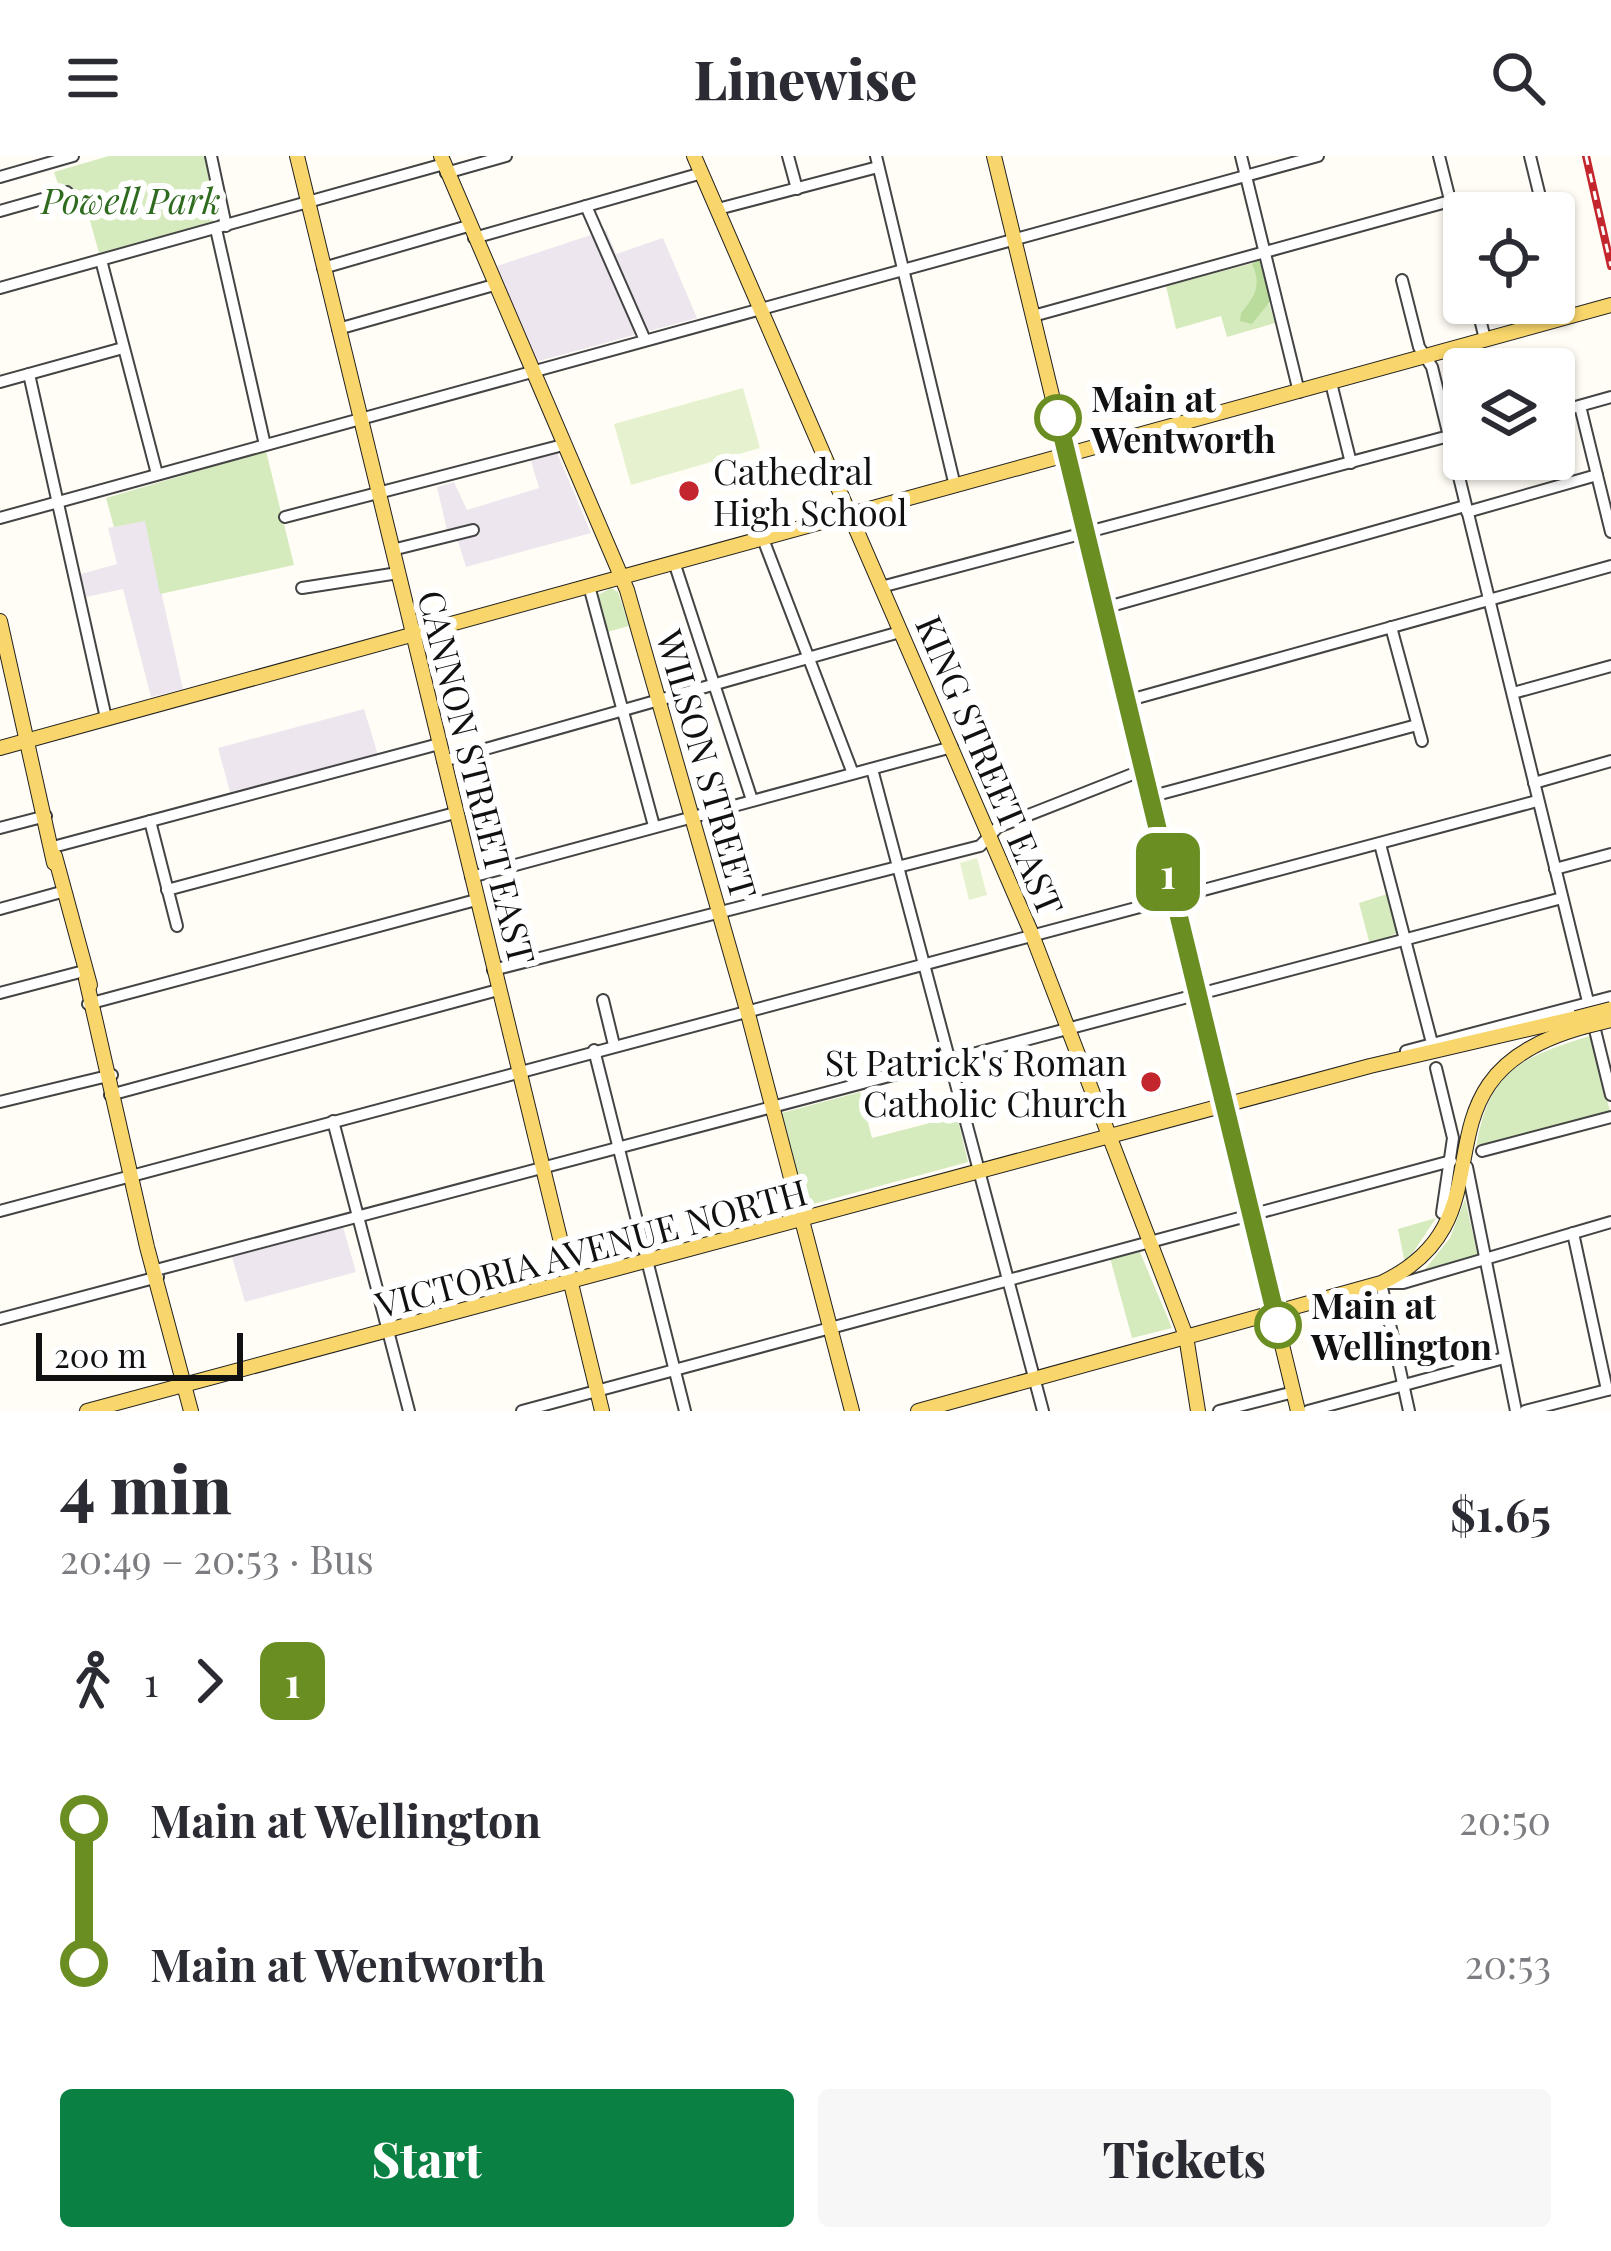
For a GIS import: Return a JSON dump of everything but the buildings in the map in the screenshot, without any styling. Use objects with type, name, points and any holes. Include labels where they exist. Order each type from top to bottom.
[{"type":"main road","name":"CANNON STREET EAST","points":[[297,156],[602,1411]]},
{"type":"main road","name":"KING STREET EAST","points":[[694,156],[1033,938],[1186,1336],[1198,1411]]},
{"type":"main road","points":[[994,156],[1298,1411]]},
{"type":"main road","name":"WILSON STREET","points":[[444,164],[622,577],[747,1010],[852,1411]]},
{"type":"main road","points":[[1575,316],[1611,305]]},
{"type":"main road","points":[[0,748],[1543,324]]},
{"type":"main road","points":[[0,621],[191,1411]]},
{"type":"main road","points":[[918,1411],[1382,1283],[1424,1259],[1447,1229],[1482,1093],[1504,1061],[1536,1041],[1611,1009]]},
{"type":"main road","points":[[1579,1022],[1611,1020]]},
{"type":"main road","name":"VICTORIA AVENUE NORTH","points":[[87,1411],[1370,1066],[1579,1022]]},
{"type":"street","points":[[0,177],[74,156]]},
{"type":"street","points":[[211,156],[265,445]]},
{"type":"street","points":[[0,288],[444,164],[506,156]]},
{"type":"street","points":[[788,156],[796,188]]},
{"type":"street","points":[[1241,156],[1299,392]]},
{"type":"street","points":[[0,518],[1318,156]]},
{"type":"street","points":[[1439,156],[1448,192]]},
{"type":"street","points":[[1530,156],[1539,192]]},
{"type":"street","points":[[718,209],[877,161],[956,486]]},
{"type":"street","points":[[323,268],[586,206],[702,173]]},
{"type":"street","points":[[0,211],[67,192]]},
{"type":"street","points":[[1033,316],[1443,203]]},
{"type":"street","points":[[586,206],[645,340]]},
{"type":"street","points":[[101,260],[157,474]]},
{"type":"street","points":[[1402,280],[1443,417]]},
{"type":"street","points":[[338,329],[494,285]]},
{"type":"street","points":[[1481,324],[1485,339]]},
{"type":"street","points":[[0,382],[123,348]]},
{"type":"street","points":[[29,374],[106,718]]},
{"type":"street","points":[[1331,382],[1351,463]]},
{"type":"street","points":[[1575,407],[1611,398]]},
{"type":"street","points":[[1580,406],[1611,532]]},
{"type":"street","points":[[881,587],[1443,440]]},
{"type":"street","points":[[285,517],[563,445]]},
{"type":"street","points":[[1104,608],[1597,475]]},
{"type":"street","points":[[1459,480],[1611,1095]]},
{"type":"street","points":[[392,550],[473,530]]},
{"type":"street","points":[[763,538],[852,771]]},
{"type":"street","points":[[674,562],[752,800]]},
{"type":"street","points":[[1126,701],[1611,566]]},
{"type":"street","points":[[302,588],[398,573]]},
{"type":"street","points":[[589,586],[653,826]]},
{"type":"street","points":[[1391,627],[1421,742]]},
{"type":"street","points":[[442,760],[900,632]]},
{"type":"street","points":[[1513,693],[1611,666]]},
{"type":"street","points":[[1149,797],[1418,724]]},
{"type":"street","points":[[54,852],[150,821],[439,744]]},
{"type":"street","points":[[471,877],[952,747]]},
{"type":"street","points":[[1534,783],[1611,761]]},
{"type":"street","points":[[872,769],[1043,1411]]},
{"type":"street","points":[[493,970],[980,846],[998,826],[1143,770]]},
{"type":"street","points":[[0,1210],[1537,801]]},
{"type":"street","points":[[167,890],[455,813]]},
{"type":"street","points":[[0,829],[46,816]]},
{"type":"street","points":[[150,821],[177,926]]},
{"type":"street","points":[[1381,844],[1432,1043]]},
{"type":"street","points":[[1555,869],[1611,854]]},
{"type":"street","points":[[0,909],[64,887]]},
{"type":"street","points":[[0,1319],[358,1217],[1562,898]]},
{"type":"street","points":[[92,1003],[476,900]]},
{"type":"street","points":[[0,993],[85,975]]},
{"type":"street","points":[[113,1094],[498,990]]},
{"type":"street","points":[[1370,1066],[1432,1043],[1611,997]]},
{"type":"street","points":[[603,1000],[614,1045]]},
{"type":"street","points":[[594,1050],[685,1411]]},
{"type":"street","points":[[1436,1067],[1453,1138],[1442,1214]]},
{"type":"street","points":[[0,1102],[109,1076]]},
{"type":"street","points":[[1482,1151],[1611,1117]]},
{"type":"street","points":[[333,1121],[410,1411]]},
{"type":"street","points":[[1467,1139],[1471,1205],[1504,1358],[1521,1411],[1609,1390],[1604,1346],[1574,1232]]},
{"type":"street","points":[[522,1411],[1451,1161]]},
{"type":"street","points":[[1409,1411],[1382,1283],[1402,1283],[1611,1222]]},
{"type":"street","points":[[1309,1411],[1504,1358]]},
{"type":"street","points":[[1219,1411],[1294,1392]]},
{"type":"shaded area","points":[[606,230],[616,254],[663,238],[697,318],[535,362],[497,266]]},
{"type":"shaded area","points":[[553,443],[591,533],[466,567],[457,538],[449,539],[437,487],[454,482],[467,510],[539,488],[528,451]]},
{"type":"shaded area","points":[[145,520],[183,689],[151,697],[123,589],[86,597],[81,574],[117,564],[108,528]]},
{"type":"shaded area","points":[[364,709],[378,755],[230,792],[218,748]]},
{"type":"shaded area","points":[[343,1227],[356,1272],[245,1302],[232,1257]]},
{"type":"green space","name":"Powell Park","points":[[109,156],[206,156],[216,221],[99,253],[82,192],[60,190],[54,172]]},
{"type":"green space","points":[[1259,259],[1271,300],[1252,324],[1240,321],[1256,290],[1252,264]]},
{"type":"green space","points":[[1257,262],[1275,323],[1227,337],[1221,316],[1176,329],[1166,286]]},
{"type":"green space","points":[[743,388],[760,448],[631,485],[614,424]]},
{"type":"green space","points":[[266,451],[294,565],[160,594],[145,521],[114,527],[106,498]]},
{"type":"green space","points":[[611,588],[618,592],[629,626],[607,632],[598,595]]},
{"type":"green space","points":[[977,858],[987,895],[969,900],[960,863]]},
{"type":"green space","points":[[1387,894],[1397,933],[1370,945],[1359,903]]},
{"type":"green space","points":[[1590,1036],[1610,1111],[1476,1148],[1489,1101],[1512,1071],[1527,1060]]},
{"type":"green space","points":[[860,1092],[872,1138],[957,1116],[968,1162],[806,1206],[782,1113]]},
{"type":"green space","points":[[1465,1199],[1478,1257],[1422,1273],[1450,1238]]},
{"type":"green space","points":[[1436,1218],[1408,1260],[1405,1263],[1398,1229]]},
{"type":"green space","points":[[1139,1250],[1172,1328],[1132,1338],[1110,1258]]},
{"type":"railway","points":[[1586,156],[1611,266]]},
{"type":"bus line","name":"1","points":[[1058,418],[1278,1325]]},
{"type":"place","name":"Main at Wentworth","points":[[1058,418]]},
{"type":"place","name":"Cathedral High School","points":[[689,491]]},
{"type":"place","name":"St Patrick's Roman Catholic Church","points":[[1151,1082]]},
{"type":"place","name":"Main at Wellington","points":[[1278,1325]]}]
